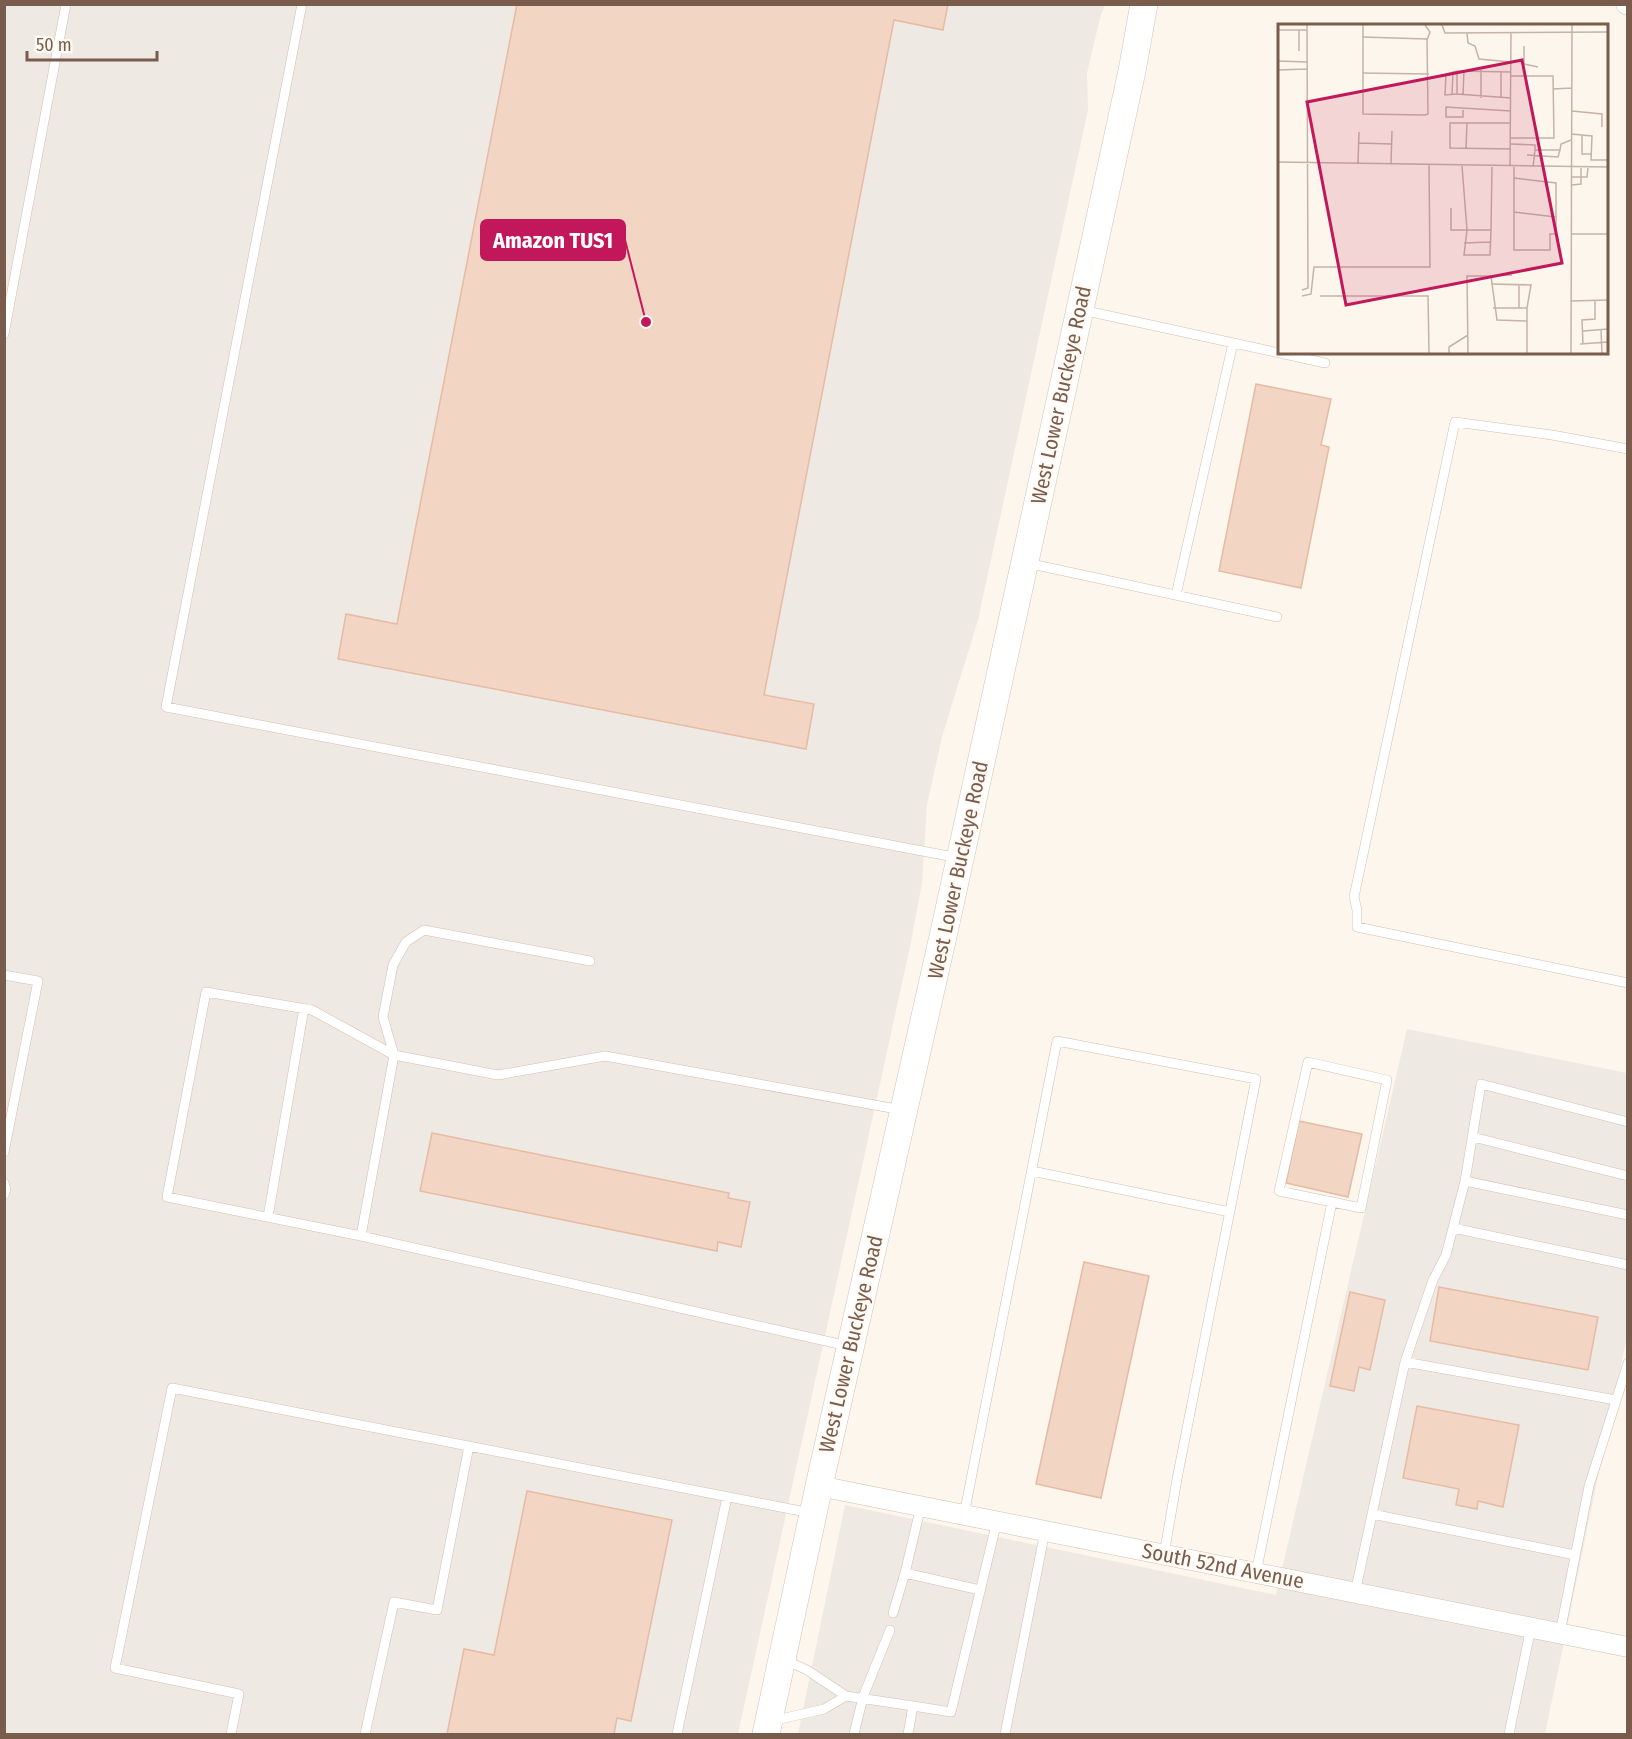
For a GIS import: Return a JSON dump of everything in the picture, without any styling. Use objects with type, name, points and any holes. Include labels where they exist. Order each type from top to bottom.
[{"type":"main road","name":"West Lower Buckeye Road","points":[[767,1728],[1025,563],[1132,71],[1144,4]]},
{"type":"street","name":"South 52nd Avenue","points":[[819,1486],[1628,1647]]},
{"type":"lane","points":[[4,334],[66,4]]},
{"type":"lane","points":[[302,4],[166,707],[960,858]]},
{"type":"lane","points":[[1080,309],[1278,353]]},
{"type":"lane","points":[[1176,595],[1233,343]]},
{"type":"lane","points":[[1284,354],[1325,363]]},
{"type":"lane","points":[[1628,449],[1552,435],[1455,422],[1354,897],[1357,927],[1628,983]]},
{"type":"lane","points":[[1025,563],[1277,617]]},
{"type":"lane","points":[[361,1236],[394,1055],[383,1017],[393,964],[406,942],[424,930],[590,961]]},
{"type":"lane","points":[[4,975],[38,981],[4,1152]]},
{"type":"lane","points":[[850,1346],[361,1236],[167,1197],[206,992],[312,1010],[394,1055],[498,1075],[605,1056],[904,1111]]},
{"type":"lane","points":[[268,1217],[304,1008]]},
{"type":"lane","points":[[964,1515],[1057,1041],[1256,1079],[1164,1555]]},
{"type":"lane","points":[[1308,1062],[1387,1080],[1360,1208],[1332,1202],[1280,1191],[1308,1062]]},
{"type":"lane","points":[[1355,1593],[1405,1362],[1433,1280],[1446,1255],[1465,1181],[1481,1084],[1628,1122]]},
{"type":"lane","points":[[1473,1137],[1628,1176]]},
{"type":"lane","points":[[1032,1171],[1230,1212]]},
{"type":"lane","points":[[1465,1181],[1628,1215]]},
{"type":"lane","points":[[4,1184],[6,1189],[4,1195]]},
{"type":"lane","points":[[1256,1573],[1332,1202]]},
{"type":"lane","points":[[1453,1228],[1628,1265]]},
{"type":"lane","points":[[1405,1362],[1616,1400]]},
{"type":"lane","points":[[1560,1633],[1589,1486],[1628,1363]]},
{"type":"lane","points":[[231,1734],[239,1694],[115,1668],[172,1388],[813,1513]]},
{"type":"lane","points":[[366,1734],[394,1602],[437,1610],[469,1446]]},
{"type":"lane","points":[[677,1734],[727,1497]]},
{"type":"lane","points":[[893,1612],[905,1574],[921,1506]]},
{"type":"lane","points":[[1372,1514],[1575,1555]]},
{"type":"lane","points":[[782,1659],[807,1670],[846,1696],[951,1712],[997,1521]]},
{"type":"lane","points":[[1005,1734],[1045,1531]]},
{"type":"lane","points":[[905,1574],[980,1590]]},
{"type":"lane","points":[[1509,1734],[1531,1627]]},
{"type":"lane","points":[[854,1734],[862,1697],[890,1630]]},
{"type":"lane","points":[[767,1728],[824,1709],[846,1696]]},
{"type":"lane","points":[[908,1734],[914,1706]]},
{"type":"shaded area","points":[[5,5],[1105,5],[1087,73],[1088,110],[978,620],[942,737],[927,805],[922,883],[911,942],[738,1734],[5,1734]]},
{"type":"shaded area","points":[[1407,1029],[1627,1073],[1627,1336],[1545,1734],[798,1734],[845,1505],[1276,1595]]},
{"type":"building","points":[[517,4],[948,4],[943,30],[894,20],[764,695],[814,704],[806,749],[338,659],[346,614],[397,624]]},
{"type":"building","points":[[1256,384],[1331,399],[1321,445],[1329,447],[1301,588],[1219,571]]},
{"type":"building","points":[[1299,1121],[1362,1134],[1348,1197],[1286,1183]]},
{"type":"building","points":[[432,1133],[729,1193],[728,1198],[750,1202],[741,1247],[718,1242],[717,1251],[420,1191]]},
{"type":"building","points":[[1084,1262],[1149,1276],[1101,1498],[1036,1484]]},
{"type":"building","points":[[1439,1287],[1598,1317],[1588,1370],[1430,1341]]},
{"type":"building","points":[[1350,1292],[1385,1300],[1370,1370],[1359,1367],[1354,1391],[1330,1386]]},
{"type":"building","points":[[1417,1406],[1519,1425],[1503,1507],[1478,1501],[1477,1509],[1456,1505],[1459,1489],[1403,1478]]},
{"type":"building","points":[[527,1491],[672,1520],[631,1721],[617,1718],[614,1734],[447,1734],[464,1649],[494,1655]]},
{"type":"place","name":"Amazon TUS1","points":[[646,322]]}]
